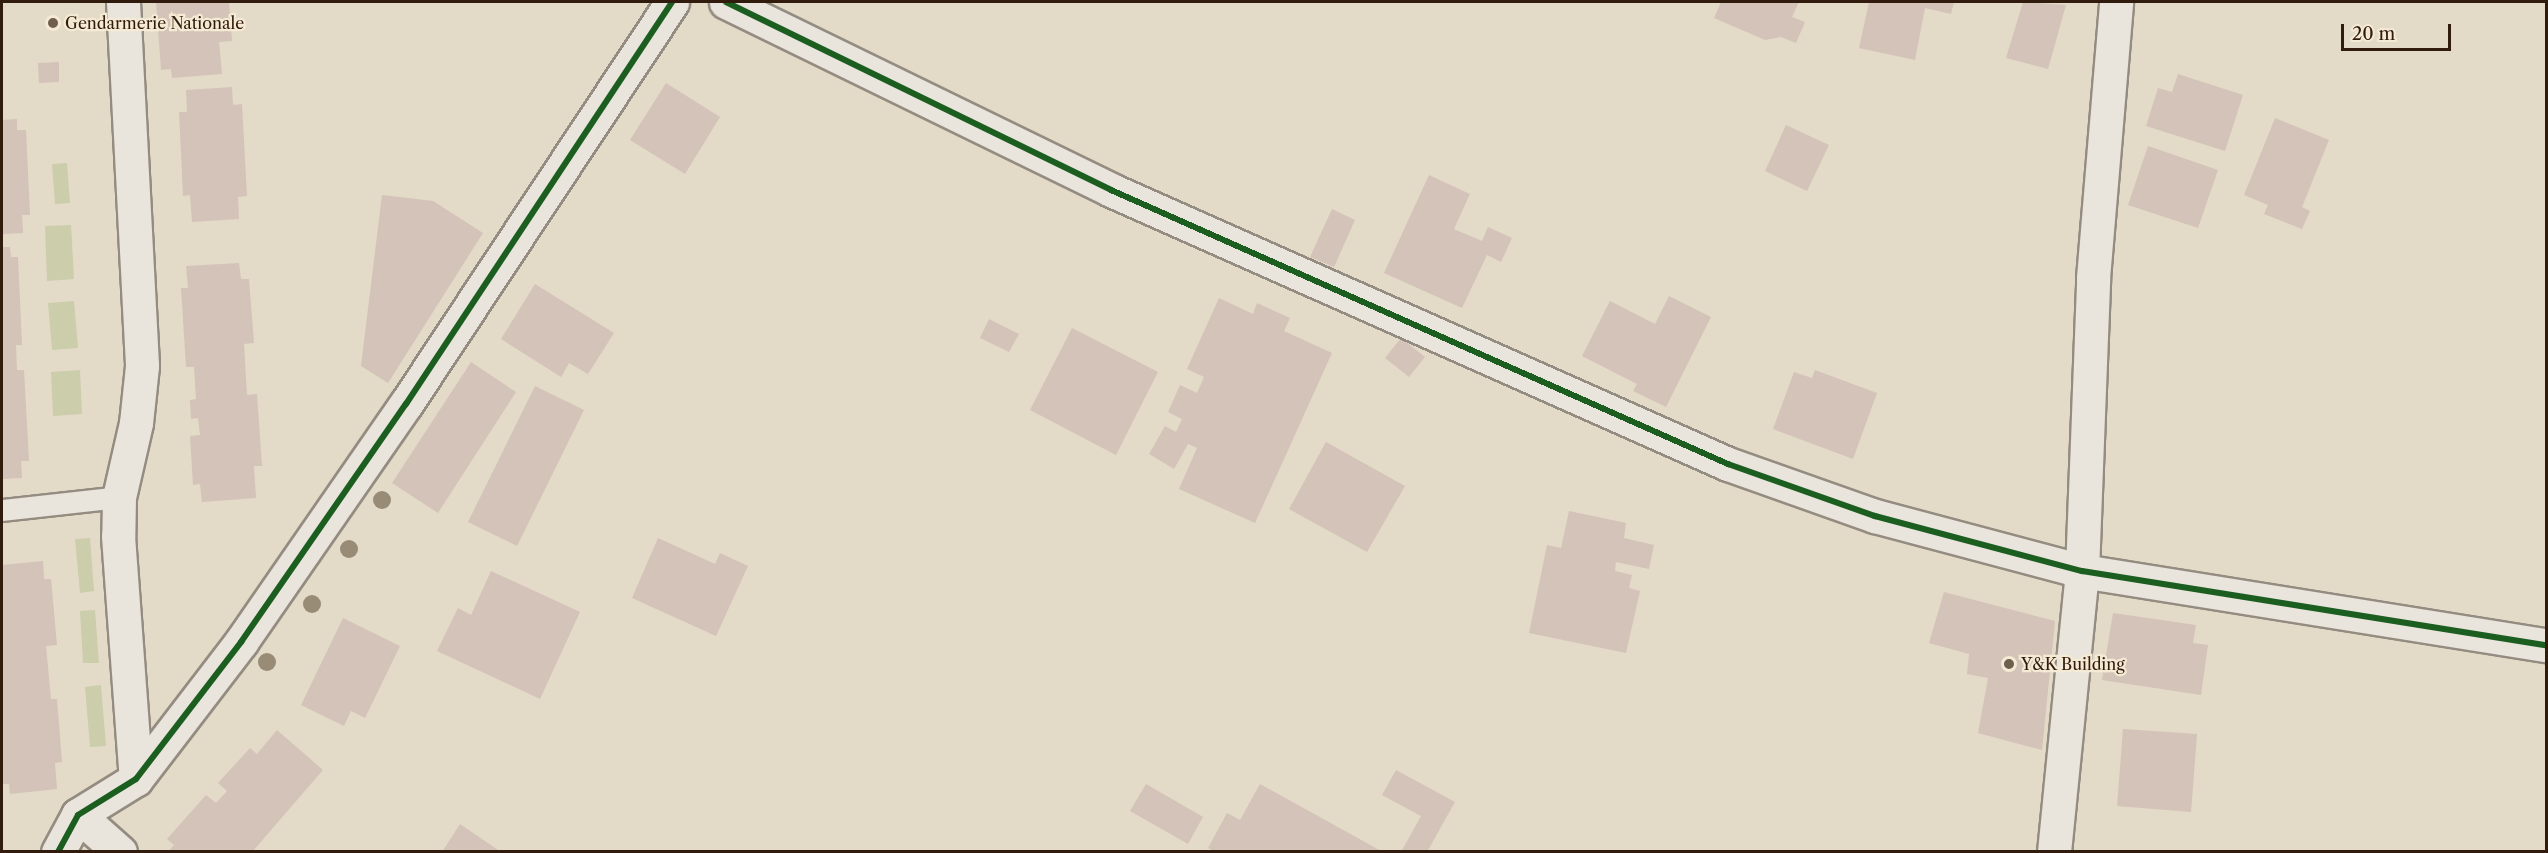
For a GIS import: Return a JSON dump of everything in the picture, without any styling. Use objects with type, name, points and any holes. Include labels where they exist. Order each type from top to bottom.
[{"type":"street","points":[[123,2],[142,366],[136,423],[118,498],[118,536],[136,779]]},
{"type":"street","points":[[58,852],[78,815],[136,779],[241,642],[406,404],[672,2]]},
{"type":"street","points":[[726,2],[1110,190],[1728,464],[1875,516],[2082,571],[2547,645]]},
{"type":"street","points":[[2054,852],[2082,571],[2093,278],[2116,2]]},
{"type":"street","points":[[78,815],[120,852]]},
{"type":"lane","points":[[2,510],[118,498]]},
{"type":"green space","points":[[67,163],[70,203],[55,204],[52,164]]},
{"type":"green space","points":[[71,225],[74,279],[47,281],[45,226]]},
{"type":"green space","points":[[74,301],[78,348],[52,350],[48,303]]},
{"type":"green space","points":[[80,370],[82,414],[53,416],[51,372]]},
{"type":"green space","points":[[90,538],[94,591],[80,593],[75,539]]},
{"type":"green space","points":[[95,610],[99,663],[83,663],[80,611]]},
{"type":"green space","points":[[101,685],[106,746],[90,747],[85,687]]},
{"type":"building","points":[[156,2],[229,2],[232,41],[219,42],[222,74],[172,78],[171,69],[161,70]]},
{"type":"building","points":[[1721,2],[1799,2],[1792,17],[1805,22],[1796,43],[1781,37],[1765,40],[1714,18]]},
{"type":"building","points":[[1869,2],[1954,2],[1951,14],[1925,8],[1915,60],[1859,48]]},
{"type":"building","points":[[2023,2],[2066,5],[2048,69],[2006,58]]},
{"type":"building","points":[[59,62],[59,82],[39,83],[38,63]]},
{"type":"building","points":[[2178,74],[2243,95],[2225,151],[2146,126],[2158,88],[2172,92]]},
{"type":"building","points":[[666,83],[720,117],[685,174],[630,140]]},
{"type":"building","points":[[232,87],[233,105],[242,104],[247,196],[238,197],[239,219],[192,222],[190,195],[183,196],[179,112],[187,112],[186,90]]},
{"type":"building","points":[[2275,118],[2329,140],[2302,207],[2310,211],[2302,229],[2264,214],[2268,205],[2244,195]]},
{"type":"building","points":[[17,119],[17,130],[26,130],[30,215],[22,215],[23,233],[2,234],[2,120]]},
{"type":"building","points":[[1786,125],[1829,145],[1807,191],[1765,171]]},
{"type":"building","points":[[2148,146],[2218,170],[2198,228],[2128,205]]},
{"type":"building","points":[[1429,175],[1470,194],[1454,229],[1482,241],[1488,227],[1512,238],[1501,262],[1487,255],[1462,308],[1384,273]]},
{"type":"building","points":[[382,195],[433,201],[483,233],[388,383],[361,366]]},
{"type":"building","points":[[1332,209],[1355,220],[1334,267],[1310,257]]},
{"type":"building","points":[[2,247],[10,247],[11,257],[18,257],[22,345],[16,345],[17,370],[24,370],[29,461],[21,461],[22,478],[2,479]]},
{"type":"building","points":[[239,263],[241,279],[249,279],[254,343],[244,344],[247,395],[257,394],[262,466],[254,466],[256,498],[202,502],[200,484],[193,485],[190,436],[200,435],[198,418],[191,419],[190,400],[196,399],[194,367],[186,367],[181,288],[188,288],[186,266]]},
{"type":"building","points":[[535,284],[614,333],[588,374],[569,363],[561,377],[501,339]]},
{"type":"building","points":[[1669,296],[1711,317],[1666,407],[1633,391],[1637,384],[1582,356],[1610,301],[1655,324]]},
{"type":"building","points":[[1219,298],[1253,314],[1257,303],[1290,318],[1284,331],[1332,353],[1255,523],[1179,489],[1197,448],[1188,444],[1174,469],[1149,454],[1165,426],[1176,432],[1182,419],[1168,412],[1180,385],[1197,393],[1204,377],[1187,369]]},
{"type":"building","points":[[989,319],[1019,334],[1009,352],[980,338]]},
{"type":"building","points":[[1072,328],[1158,372],[1116,455],[1030,410]]},
{"type":"building","points":[[1401,338],[1425,357],[1409,377],[1385,358]]},
{"type":"building","points":[[471,362],[516,392],[438,513],[392,483]]},
{"type":"building","points":[[1815,370],[1877,393],[1853,459],[1773,429],[1794,372],[1812,378]]},
{"type":"building","points":[[535,386],[584,410],[517,546],[468,522]]},
{"type":"building","points":[[1326,442],[1405,486],[1367,552],[1289,509]]},
{"type":"building","points":[[1569,511],[1626,523],[1624,538],[1654,545],[1649,569],[1616,562],[1615,571],[1632,575],[1629,588],[1640,591],[1626,653],[1529,633],[1547,545],[1561,548]]},
{"type":"building","points":[[658,538],[715,564],[720,553],[748,566],[716,636],[632,598]]},
{"type":"building","points":[[43,561],[44,579],[51,579],[57,645],[46,646],[51,699],[57,699],[62,762],[55,763],[57,789],[10,794],[9,784],[2,784],[2,565]]},
{"type":"building","points":[[491,571],[580,612],[540,699],[437,651],[458,608],[471,615]]},
{"type":"building","name":"Y&K Building","points":[[1944,592],[2055,621],[2042,750],[1978,733],[1988,678],[1967,674],[1969,654],[1929,643]]},
{"type":"building","points":[[2113,613],[2196,625],[2193,643],[2208,645],[2201,695],[2102,680]]},
{"type":"building","points":[[343,618],[400,646],[365,718],[351,711],[344,726],[301,705]]},
{"type":"building","points":[[2123,729],[2197,734],[2191,812],[2117,806]]},
{"type":"building","points":[[277,730],[323,770],[252,852],[168,852],[174,845],[167,839],[206,795],[216,803],[227,791],[218,783],[250,748],[257,754]]},
{"type":"building","points":[[1396,770],[1455,802],[1427,852],[1401,852],[1421,816],[1382,795]]},
{"type":"building","points":[[1146,784],[1203,817],[1188,844],[1130,811]]},
{"type":"building","points":[[1260,784],[1383,852],[1215,852],[1208,848],[1227,813],[1240,820]]},
{"type":"building","points":[[460,824],[501,852],[442,852]]},
{"type":"cycle path","points":[[58,852],[78,815],[136,779],[241,642],[406,404],[672,2]]},
{"type":"cycle path","points":[[726,2],[1111,190],[1728,464],[1875,516],[2082,571],[2546,645]]},
{"type":"place","name":"Gendarmerie Nationale","points":[[53,23]]},
{"type":"place","name":"Y&K Building","points":[[2009,664]]}]
